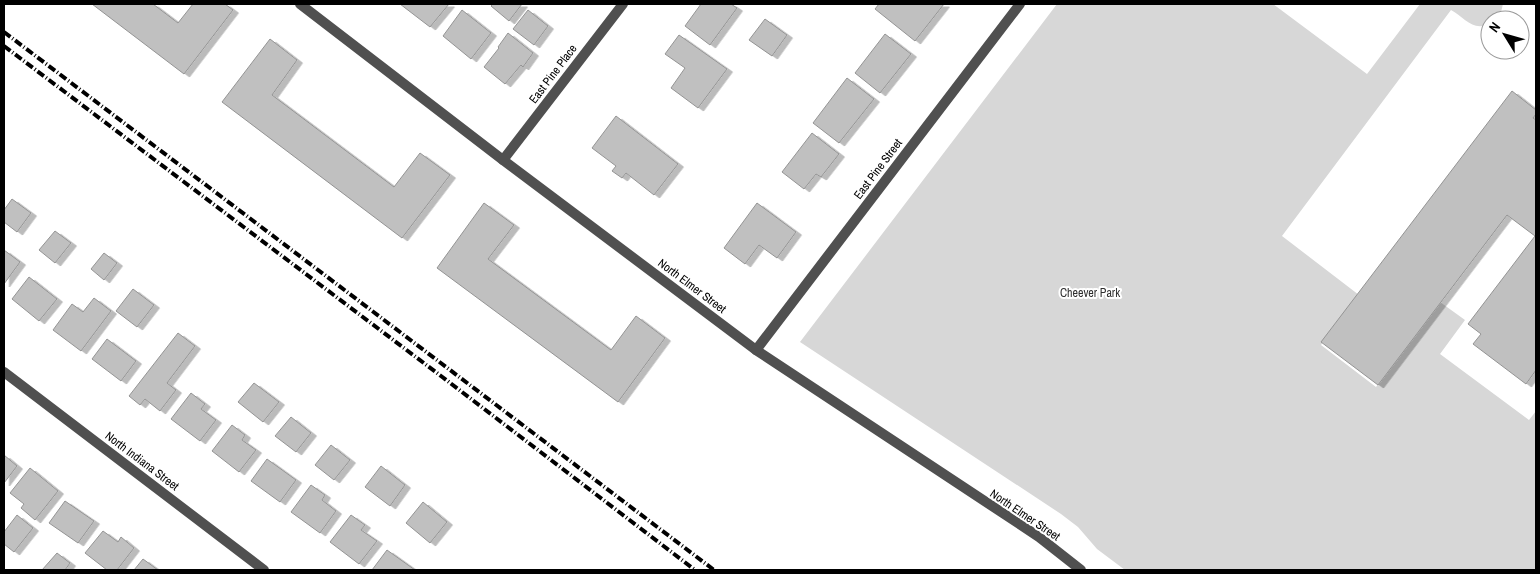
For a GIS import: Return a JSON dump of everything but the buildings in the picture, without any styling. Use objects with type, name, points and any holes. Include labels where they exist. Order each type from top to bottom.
[{"type":"street","name":"North Elmer Street","points":[[300,4],[503,160],[756,350],[1032,533],[1081,570]]},
{"type":"street","name":"East Pine Place","points":[[503,160],[623,4]]},
{"type":"street","name":"East Pine Street","points":[[756,350],[1020,4]]},
{"type":"street","name":"North Indiana Street","points":[[4,372],[264,570]]},
{"type":"green space","name":"Cheever Park","points":[[1057,4],[1273,4],[1367,74],[1420,4],[1503,4],[1502,10],[1480,10],[1480,26],[1469,23],[1451,10],[1282,236],[1359,295],[1321,345],[1376,387],[1440,302],[1465,320],[1440,354],[1529,420],[1536,411],[1536,570],[1125,570],[1097,549],[1078,527],[1061,514],[800,342]]},
{"type":"railway","points":[[4,32],[714,570]]},
{"type":"railway","points":[[4,46],[695,570]]}]
